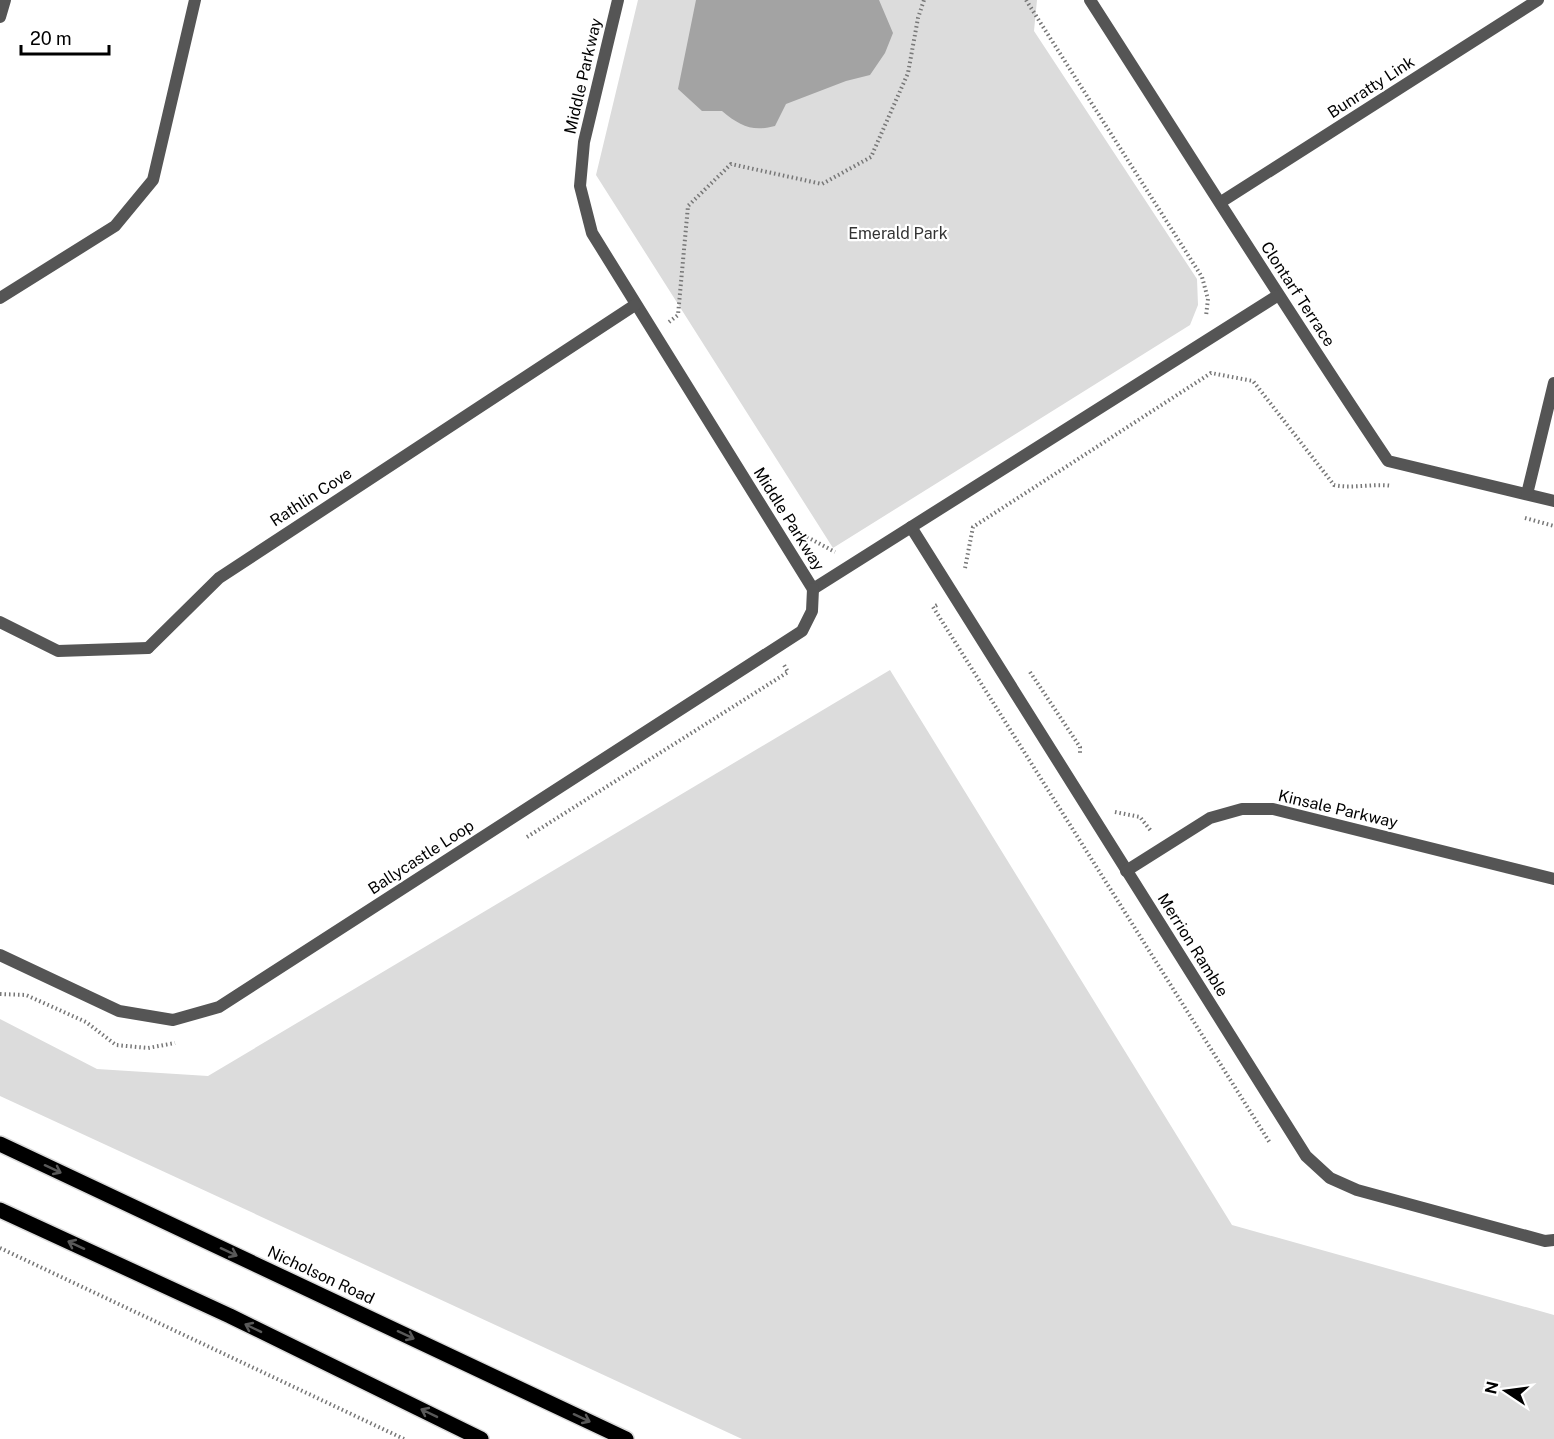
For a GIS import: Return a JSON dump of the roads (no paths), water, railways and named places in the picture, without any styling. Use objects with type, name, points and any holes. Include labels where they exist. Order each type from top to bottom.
[{"type":"main road","name":"Nicholson Road","points":[[0,1144],[626,1439]]},
{"type":"main road","points":[[0,1210],[230,1316],[481,1439]]},
{"type":"street","points":[[0,16],[4,0]]},
{"type":"street","points":[[0,298],[116,226],[153,180],[195,0]]},
{"type":"street","name":"Middle Parkway","points":[[618,0],[584,142],[580,186],[592,233],[813,590],[1277,296]]},
{"type":"street","name":"Clontarf Terrace","points":[[1090,0],[1221,202],[1277,296],[1388,461],[1554,501]]},
{"type":"street","name":"Bunratty Link","points":[[1221,202],[1538,0]]},
{"type":"street","name":"Rathlin Cove","points":[[0,622],[58,651],[148,648],[219,578],[635,305]]},
{"type":"street","points":[[1527,494],[1554,383]]},
{"type":"street","name":"Merrion Ramble","points":[[911,527],[1306,1156],[1330,1178],[1357,1190],[1545,1241],[1554,1240]]},
{"type":"street","name":"Ballycastle Loop","points":[[0,955],[119,1011],[173,1020],[219,1007],[802,631],[812,612],[813,590]]},
{"type":"street","name":"Kinsale Parkway","points":[[1126,871],[1210,818],[1242,809],[1273,809],[1554,879]]},
{"type":"park label","name":"Emerald Park","points":[[898,233]]}]
